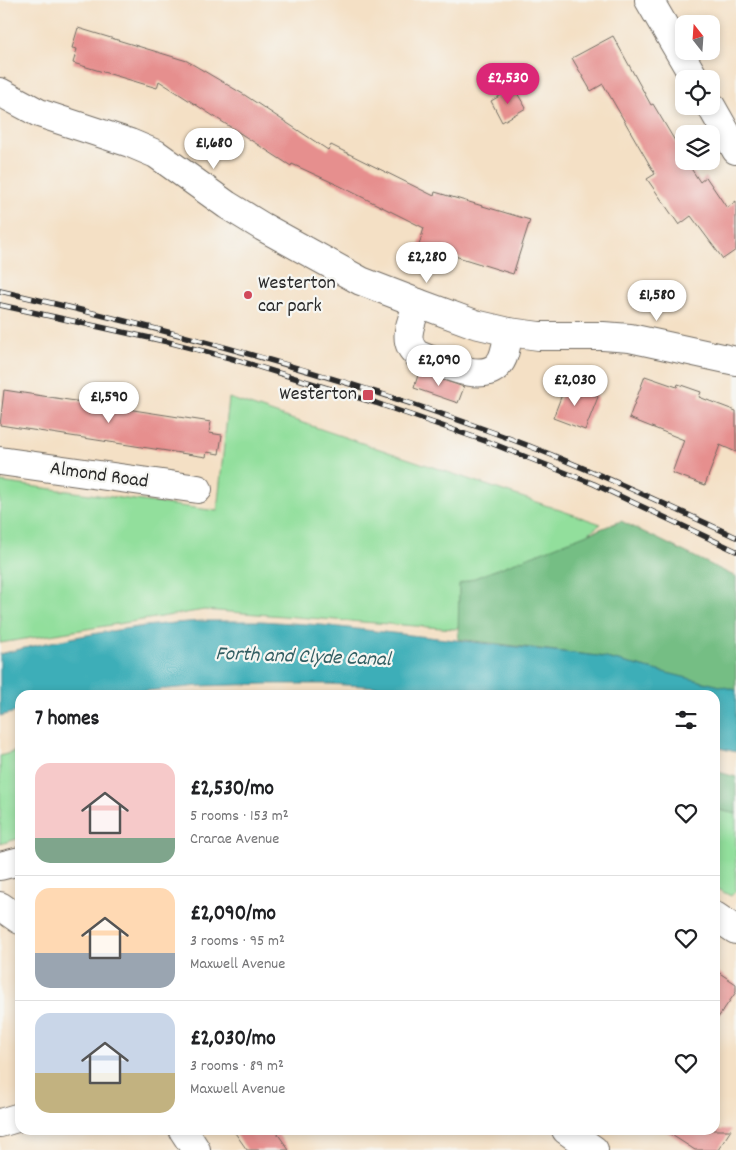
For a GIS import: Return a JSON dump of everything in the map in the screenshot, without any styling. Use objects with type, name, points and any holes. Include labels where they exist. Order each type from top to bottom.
[{"type":"street","points":[[649,0],[690,70]]},
{"type":"street","points":[[0,92],[39,113],[130,143],[156,154],[227,205],[278,236],[361,281],[475,324],[509,332],[539,336],[630,338],[736,361]]},
{"type":"street","points":[[716,115],[736,150]]},
{"type":"street","points":[[418,303],[408,337],[409,346],[418,355],[470,372],[481,374],[489,372],[499,365],[503,357],[509,332]]},
{"type":"street","name":"Almond Road","points":[[0,461],[198,489]]},
{"type":"street","points":[[0,866],[15,862]]},
{"type":"street","points":[[0,906],[15,916]]},
{"type":"street","points":[[720,919],[736,930]]},
{"type":"street","points":[[0,1122],[15,1118]]},
{"type":"street","points":[[186,1135],[196,1150]]},
{"type":"green space","points":[[229,398],[601,524],[455,629],[204,610],[0,643],[0,482],[217,511]]},
{"type":"green space","points":[[621,521],[736,577],[736,690],[598,656],[458,639],[459,584]]},
{"type":"green space","points":[[15,752],[15,840],[0,844],[0,756]]},
{"type":"green space","points":[[720,772],[736,777],[736,814],[720,810]]},
{"type":"green space","points":[[720,807],[736,812],[736,891],[731,896],[720,890]]},
{"type":"water","name":"Forth and Clyde Canal","points":[[202,621],[261,621],[321,625],[598,656],[736,690],[736,752],[720,748],[720,690],[416,690],[327,684],[267,684],[200,686],[157,690],[15,690],[15,712],[0,716],[0,654],[50,642],[151,625]]},
{"type":"building","points":[[78,28],[187,61],[243,94],[328,150],[331,145],[434,196],[435,192],[530,220],[513,274],[419,245],[424,228],[340,186],[292,164],[291,166],[159,81],[157,88],[73,63],[77,49],[72,48]]},
{"type":"building","points":[[613,36],[651,105],[653,104],[675,141],[675,170],[692,170],[700,182],[706,177],[727,208],[736,201],[736,250],[723,259],[691,216],[679,225],[647,179],[655,174],[603,84],[591,91],[572,58]]},
{"type":"building","points":[[514,88],[526,108],[502,122],[491,101]]},
{"type":"building","points":[[419,372],[464,387],[458,403],[414,388]]},
{"type":"building","points":[[645,376],[677,387],[678,384],[701,392],[699,397],[736,411],[736,452],[720,445],[705,485],[672,473],[684,440],[629,418]]},
{"type":"building","points":[[566,384],[598,397],[585,430],[553,418]]},
{"type":"building","points":[[4,390],[211,422],[209,433],[222,435],[219,454],[207,452],[206,457],[0,425]]},
{"type":"building","points":[[720,973],[736,984],[736,992],[720,1015]]},
{"type":"building","points":[[720,1130],[731,1130],[718,1150],[695,1150],[672,1135],[720,1135]]},
{"type":"building","points":[[236,1135],[278,1135],[289,1150],[247,1150]]},
{"type":"railway","points":[[0,291],[186,337],[371,390],[492,432],[554,456],[736,537]]},
{"type":"railway","points":[[0,305],[168,342],[230,358],[376,403],[491,443],[594,484],[736,551]]},
{"type":"place","name":"Westerton car park","points":[[248,295]]},
{"type":"place","name":"Westerton","points":[[368,395]]}]
